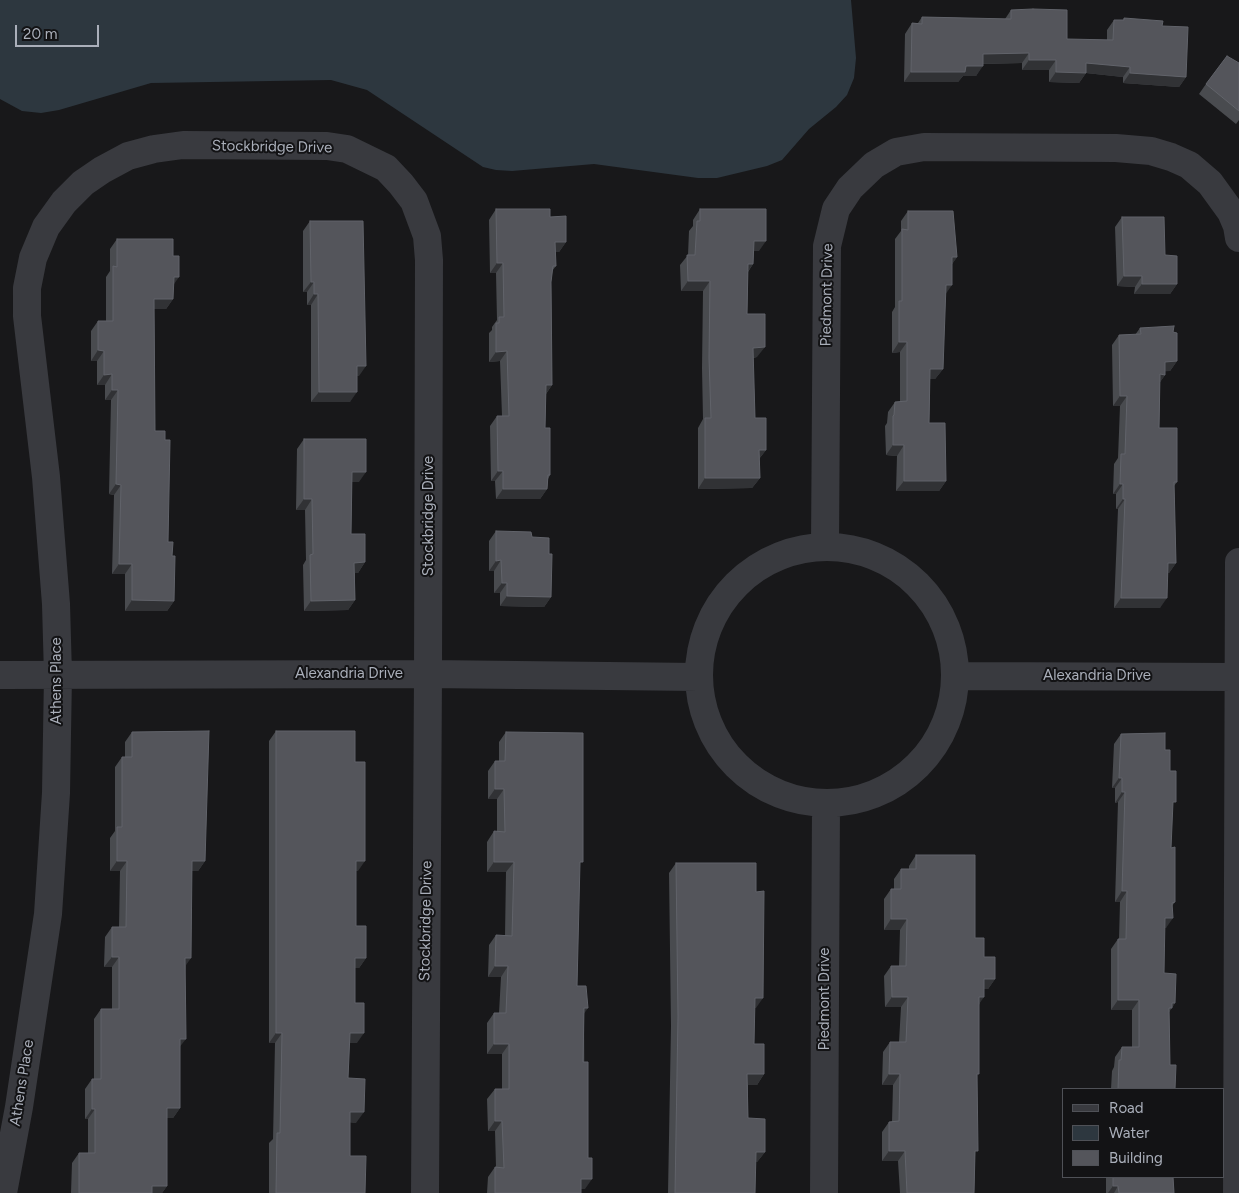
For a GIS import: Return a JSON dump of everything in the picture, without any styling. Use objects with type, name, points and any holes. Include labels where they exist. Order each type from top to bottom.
[{"type":"street","name":"Stockbridge Drive","points":[[83,183],[128,156],[154,149],[183,146],[327,146],[347,149],[386,168],[414,201],[427,236],[429,260],[425,1193]]},
{"type":"street","name":"Piedmont Drive","points":[[825,546],[827,246],[836,209],[850,188],[874,165],[896,152],[924,147],[1116,148],[1150,151],[1183,162],[1210,183],[1231,212],[1237,226],[1239,238]]},
{"type":"street","name":"Athens Place","points":[[3,1193],[19,1107],[48,914],[56,793],[58,675],[56,604],[46,477],[27,316],[27,288],[33,258],[46,227],[64,202],[83,183]]},
{"type":"street","points":[[825,546],[852,548],[881,558],[902,570],[927,595],[946,627],[953,650],[956,676],[952,706],[942,732],[926,756],[910,773],[889,787],[858,800],[826,804],[804,802],[777,795],[749,778],[725,755],[711,732],[701,706],[698,677],[703,640],[719,608],[734,588],[754,571],[774,559],[800,550],[825,546]]},
{"type":"street","points":[[1238,1193],[1239,562]]},
{"type":"street","name":"Alexandria Drive","points":[[0,675],[428,674],[698,677]]},
{"type":"street","name":"Alexandria Drive","points":[[956,676],[1238,676]]},
{"type":"street","name":"Piedmont Drive","points":[[824,1193],[826,804]]},
{"type":"water","points":[[0,0],[851,0],[856,58],[854,78],[847,95],[836,107],[809,129],[782,160],[767,166],[717,178],[698,178],[594,164],[512,171],[496,170],[483,167],[367,90],[331,80],[151,83],[59,110],[41,113],[22,111],[0,99]]},
{"type":"building","points":[[1011,10],[1067,10],[1067,39],[1113,40],[1114,20],[1124,20],[1124,18],[1163,21],[1162,26],[1188,27],[1186,77],[1130,73],[1130,67],[1086,63],[1086,73],[1056,72],[1056,60],[1029,60],[1029,53],[983,54],[983,66],[966,66],[965,72],[911,72],[912,23],[922,24],[922,17],[1011,19]]},
{"type":"building","points":[[1227,56],[1239,63],[1239,111],[1206,84]]},
{"type":"building","points":[[496,209],[550,209],[550,217],[566,216],[566,242],[555,242],[556,266],[553,266],[551,282],[552,385],[546,385],[545,428],[550,428],[550,475],[548,475],[547,489],[503,489],[503,471],[498,471],[497,416],[509,416],[507,351],[496,352],[496,323],[499,323],[499,317],[504,317],[503,263],[497,263]]},
{"type":"building","points":[[700,209],[766,209],[766,241],[754,241],[753,264],[748,264],[747,314],[765,314],[765,347],[753,348],[755,418],[766,418],[766,450],[759,450],[760,478],[705,478],[705,418],[711,418],[709,358],[710,281],[688,281],[687,255],[695,255],[697,221],[700,221]]},
{"type":"building","points":[[908,211],[953,211],[957,257],[952,257],[952,285],[946,285],[943,369],[930,369],[929,423],[945,423],[946,481],[904,481],[904,445],[893,445],[895,402],[907,401],[907,342],[899,342],[899,301],[902,301],[902,229],[908,230]]},
{"type":"building","points":[[1122,217],[1164,217],[1165,255],[1177,256],[1177,284],[1142,284],[1142,276],[1124,276]]},
{"type":"building","points":[[310,221],[363,221],[366,366],[357,366],[357,392],[319,392],[318,294],[314,294],[314,282],[311,282]]},
{"type":"building","points":[[117,239],[173,239],[173,256],[179,256],[179,277],[174,277],[173,299],[154,299],[155,431],[165,431],[165,440],[170,440],[168,542],[173,542],[172,556],[175,556],[174,601],[132,600],[132,564],[119,564],[121,485],[116,484],[118,390],[112,390],[112,374],[104,375],[104,351],[98,350],[98,321],[113,321],[113,266],[117,267]]},
{"type":"building","points":[[1174,326],[1173,332],[1177,333],[1177,361],[1165,362],[1165,375],[1160,374],[1159,428],[1177,428],[1177,482],[1174,482],[1176,563],[1168,563],[1167,598],[1121,598],[1125,499],[1123,499],[1123,484],[1120,484],[1121,454],[1125,454],[1127,396],[1120,396],[1119,335],[1141,334],[1140,328]]},
{"type":"building","points":[[304,439],[366,439],[366,472],[352,472],[351,534],[365,534],[365,562],[354,563],[355,600],[311,601],[310,555],[313,554],[312,499],[304,499]]},
{"type":"building","points":[[496,531],[531,532],[532,537],[549,538],[549,554],[552,554],[551,597],[507,596],[507,583],[502,583],[501,560],[496,561]]},
{"type":"building","points":[[209,731],[205,861],[192,861],[191,958],[185,958],[186,1039],[180,1039],[180,1108],[167,1108],[167,1186],[152,1186],[152,1193],[79,1193],[79,1153],[95,1153],[95,1109],[92,1109],[92,1079],[101,1079],[101,1009],[119,1009],[119,957],[112,957],[112,927],[126,927],[127,861],[117,861],[117,827],[122,827],[122,757],[132,757],[132,732]]},
{"type":"building","points":[[276,731],[355,731],[355,762],[365,762],[365,861],[356,861],[356,926],[366,926],[366,958],[355,958],[355,1003],[364,1003],[364,1033],[350,1033],[348,1078],[365,1079],[364,1112],[350,1112],[350,1156],[366,1156],[365,1193],[276,1193],[277,1133],[280,1133],[282,1033],[276,1033]]},
{"type":"building","points":[[506,732],[583,733],[583,862],[580,862],[577,986],[586,986],[588,1008],[584,1008],[583,1062],[588,1062],[588,1158],[592,1158],[592,1179],[581,1179],[581,1193],[495,1193],[495,1167],[504,1168],[502,1121],[495,1121],[495,1089],[509,1089],[509,1044],[494,1044],[494,1013],[506,1013],[508,966],[495,966],[496,935],[512,936],[514,862],[494,862],[494,831],[505,832],[504,789],[495,789],[495,761],[505,761]]},
{"type":"building","points":[[1165,733],[1165,750],[1170,750],[1170,771],[1176,771],[1176,802],[1173,802],[1171,848],[1175,847],[1175,902],[1172,903],[1173,918],[1165,918],[1164,973],[1176,974],[1175,1003],[1172,1003],[1172,1008],[1169,1008],[1170,1065],[1176,1065],[1175,1088],[1118,1088],[1119,1060],[1121,1060],[1122,1047],[1139,1047],[1139,1000],[1118,1000],[1118,939],[1126,939],[1127,891],[1122,891],[1125,792],[1122,792],[1122,778],[1119,778],[1121,734]]},
{"type":"building","points":[[916,855],[975,855],[975,938],[984,938],[984,957],[995,957],[995,979],[984,979],[984,997],[979,997],[978,1151],[975,1151],[974,1193],[907,1193],[905,1151],[889,1151],[889,1122],[899,1121],[900,1074],[889,1074],[890,1042],[906,1042],[908,997],[892,997],[891,966],[906,966],[907,919],[891,919],[891,889],[901,889],[901,869],[916,869]]},
{"type":"building","points":[[676,863],[756,863],[756,892],[764,891],[763,998],[755,998],[754,1044],[764,1044],[764,1074],[747,1074],[748,1118],[765,1119],[765,1152],[756,1152],[755,1193],[675,1193],[678,1016]]},
{"type":"building","points":[[1113,1178],[1173,1178],[1174,1193],[1119,1193],[1118,1186],[1113,1186]]}]
